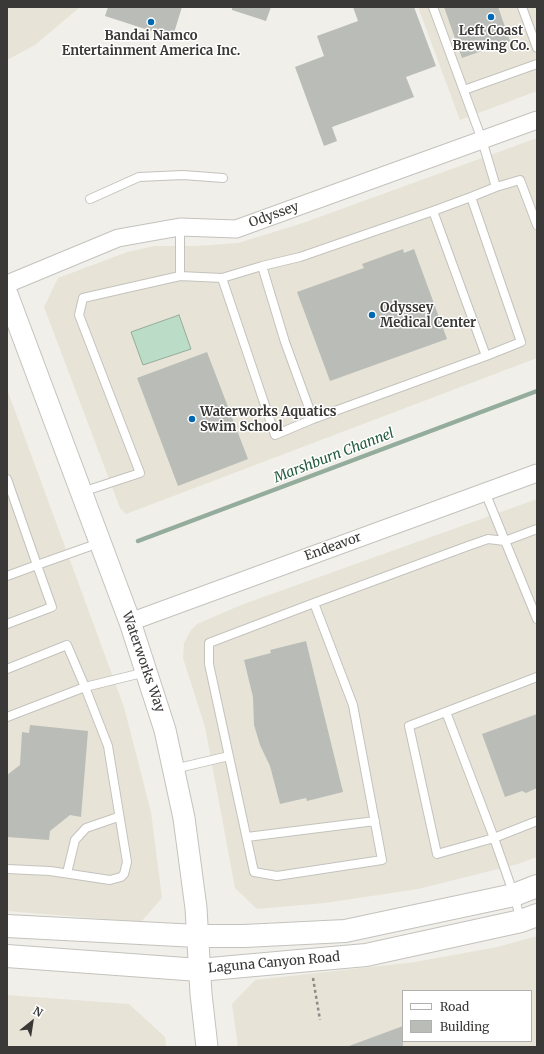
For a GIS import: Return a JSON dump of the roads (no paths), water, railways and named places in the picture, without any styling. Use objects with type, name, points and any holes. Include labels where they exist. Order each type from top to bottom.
[{"type":"main road","name":"Laguna Canyon Road","points":[[7,926],[197,936],[244,936],[345,931],[514,895],[537,886]]},
{"type":"main road","name":"Laguna Canyon Road","points":[[7,956],[199,970],[366,955],[529,918]]},
{"type":"street","name":"Odyssey","points":[[7,284],[118,238],[180,227],[236,229],[537,120]]},
{"type":"street","name":"Waterworks Way","points":[[7,294],[130,622],[165,730],[184,818],[196,908],[199,970],[207,1047]]},
{"type":"street","name":"Endeavor","points":[[130,622],[537,473]]},
{"type":"lane","points":[[433,7],[482,140],[496,187]]},
{"type":"lane","points":[[522,7],[537,48]]},
{"type":"lane","points":[[464,90],[537,64]]},
{"type":"lane","points":[[90,199],[139,177],[183,175],[223,178]]},
{"type":"lane","points":[[81,492],[140,473],[79,315],[83,298],[180,276],[222,278],[300,257],[433,211],[496,187],[520,180],[537,225]]},
{"type":"lane","points":[[222,278],[276,435],[313,419],[521,342],[471,197]]},
{"type":"lane","points":[[433,211],[486,356]]},
{"type":"lane","points":[[180,227],[180,276]]},
{"type":"lane","points":[[262,266],[285,342],[313,419]]},
{"type":"lane","points":[[7,479],[52,607],[7,624]]},
{"type":"lane","points":[[485,492],[537,619]]},
{"type":"lane","points":[[314,603],[352,705],[382,860],[277,876],[254,872],[209,664],[209,642],[314,603],[488,539],[506,541],[537,530]]},
{"type":"lane","points":[[7,576],[100,543]]},
{"type":"lane","points":[[7,669],[67,645],[108,746],[118,816],[127,862],[124,874],[118,879],[110,880],[67,873],[7,869]]},
{"type":"lane","points":[[7,717],[85,687],[147,672]]},
{"type":"lane","points":[[537,677],[409,726],[436,854],[494,838],[537,821]]},
{"type":"lane","points":[[446,712],[514,895],[529,918]]},
{"type":"lane","points":[[174,769],[229,756]]},
{"type":"lane","points":[[67,873],[75,840],[86,828],[118,816]]},
{"type":"lane","points":[[247,837],[375,822]]},
{"type":"waterway","name":"Marshburn Channel","points":[[138,541],[537,391]]},
{"type":"place","name":"Left Coast Brewing Co.","points":[[491,17]]},
{"type":"place","name":"Bandai Namco Entertainment America Inc.","points":[[151,22]]},
{"type":"place","name":"Odyssey Medical Center","points":[[372,315]]},
{"type":"place","name":"Waterworks Aquatics Swim School","points":[[192,419]]}]
